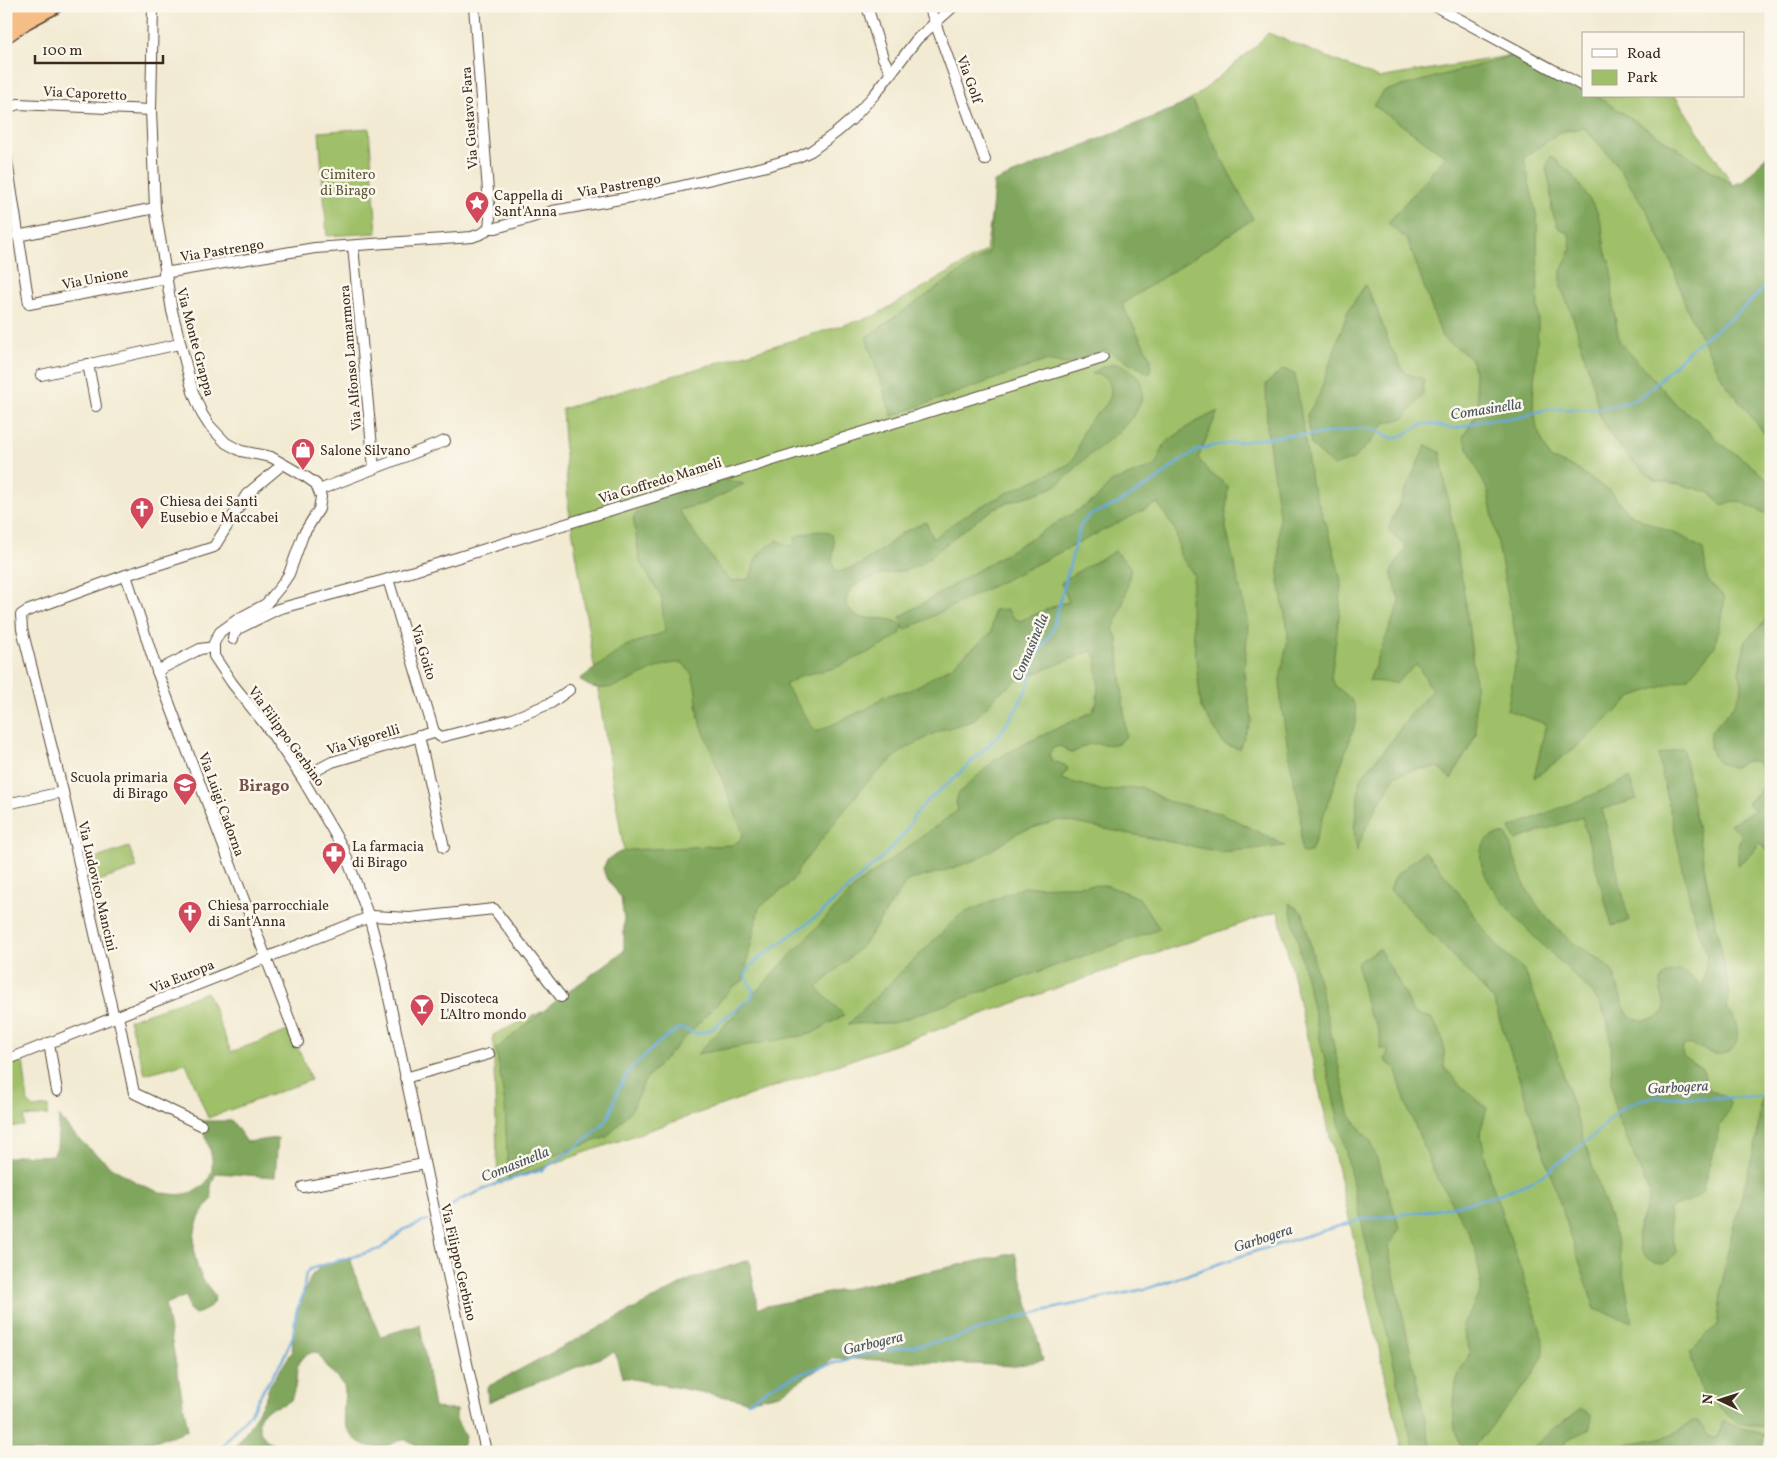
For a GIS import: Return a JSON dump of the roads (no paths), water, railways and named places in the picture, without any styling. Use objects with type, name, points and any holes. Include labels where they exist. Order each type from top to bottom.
[{"type":"highway","points":[[6,20],[27,6]]},
{"type":"highway","points":[[6,35],[26,21],[54,6]]},
{"type":"street","name":"Via Monte Grappa","points":[[152,6],[151,110],[155,208],[165,276],[180,344],[197,403],[216,434],[232,447],[241,451],[271,457],[283,464]]},
{"type":"street","name":"Via Gustavo Fara","points":[[474,6],[490,218],[489,228]]},
{"type":"street","points":[[867,6],[883,58],[891,73]]},
{"type":"street","name":"Via Golf","points":[[929,6],[985,160]]},
{"type":"street","name":"Via Pastrengo","points":[[165,276],[315,248],[472,237],[489,228],[496,228],[553,211],[648,194],[798,157],[811,151],[837,132],[864,106],[918,39],[954,6]]},
{"type":"street","points":[[1435,6],[1582,85]]},
{"type":"street","name":"Via Caporetto","points":[[6,111],[18,104],[151,110]]},
{"type":"street","points":[[6,155],[17,236],[155,208]]},
{"type":"street","name":"Via Unione","points":[[17,236],[29,304],[165,276]]},
{"type":"street","name":"Via Alfonso Lamarmora","points":[[353,246],[374,468]]},
{"type":"street","points":[[41,375],[180,344]]},
{"type":"street","name":"Via Goffredo Mameli","points":[[233,639],[234,633],[238,629],[278,609],[388,579],[1103,358]]},
{"type":"street","points":[[88,364],[96,406]]},
{"type":"street","points":[[319,490],[445,441]]},
{"type":"street","points":[[126,575],[214,547],[247,494],[283,464],[312,480],[319,490],[321,501],[319,509],[303,534],[289,574],[266,604],[238,619],[220,632],[216,637],[214,646],[200,650],[157,672]]},
{"type":"street","name":"Via Ludovico Mancini","points":[[126,575],[27,611],[21,615],[22,629],[63,792],[134,1092],[201,1125]]},
{"type":"street","name":"Via Luigi Cadorna","points":[[126,575],[157,672],[298,1042]]},
{"type":"street","name":"Via Goito","points":[[388,579],[434,732]]},
{"type":"street","name":"Via Filippo Gerbino","points":[[214,646],[214,656],[219,665],[270,731],[302,778],[344,848],[368,917],[381,960],[486,1452]]},
{"type":"street","name":"Via Vigorelli","points":[[302,778],[332,762],[419,736],[434,732],[441,737],[512,719],[551,703],[569,690]]},
{"type":"street","points":[[419,736],[444,847]]},
{"type":"street","points":[[6,804],[63,792]]},
{"type":"street","points":[[368,917],[410,918],[494,908],[561,997]]},
{"type":"street","name":"Via Europa","points":[[6,1060],[368,917]]},
{"type":"street","points":[[49,1044],[57,1091]]},
{"type":"street","points":[[405,1078],[489,1054]]},
{"type":"street","points":[[303,1187],[424,1164]]},
{"type":"waterway","name":"Comasinella","points":[[439,1216],[458,1201],[498,1183],[542,1170],[582,1143],[602,1126],[608,1118],[619,1088],[631,1068],[663,1039],[680,1028],[698,1034],[712,1029],[751,998],[754,992],[745,976],[749,968],[758,959],[820,914],[889,851],[906,831],[914,816],[925,803],[958,775],[999,735],[1017,708],[1027,688],[1036,658],[1052,631],[1080,527],[1090,515],[1117,504],[1155,481],[1180,461],[1198,450],[1212,446],[1287,435],[1312,435],[1360,428],[1373,429],[1392,438],[1398,438],[1423,424],[1457,428],[1484,420],[1517,418],[1548,409],[1596,409],[1637,399],[1649,390],[1696,344],[1738,313],[1771,281]]},
{"type":"waterway","name":"Garbogera","points":[[748,1402],[771,1387],[788,1379],[862,1355],[951,1339],[1029,1314],[1149,1288],[1256,1251],[1359,1220],[1442,1209],[1487,1198],[1524,1185],[1545,1174],[1597,1133],[1619,1110],[1636,1101],[1654,1097],[1717,1098],[1771,1096]]},
{"type":"waterway","points":[[219,1452],[232,1433],[250,1414],[282,1361],[293,1336],[296,1313],[303,1295],[306,1273],[310,1269],[380,1249],[405,1229],[428,1220]]},
{"type":"place","name":"Cappella di Sant'Anna","points":[[477,224]]},
{"type":"place","name":"Salone Silvano","points":[[303,471]]},
{"type":"place","name":"Chiesa dei Santi Eusebio e Maccabei","points":[[142,530]]},
{"type":"place","name":"Scuola primaria di Birago","points":[[185,806]]},
{"type":"place","name":"La farmacia di Birago","points":[[334,875]]},
{"type":"place","name":"Chiesa parrocchiale di Sant'Anna","points":[[190,934]]},
{"type":"place","name":"Discoteca L'Altro mondo","points":[[422,1027]]},
{"type":"district","name":"Birago","points":[[264,785]]},
{"type":"park label","name":"Cimitero di Birago","points":[[348,182]]}]
